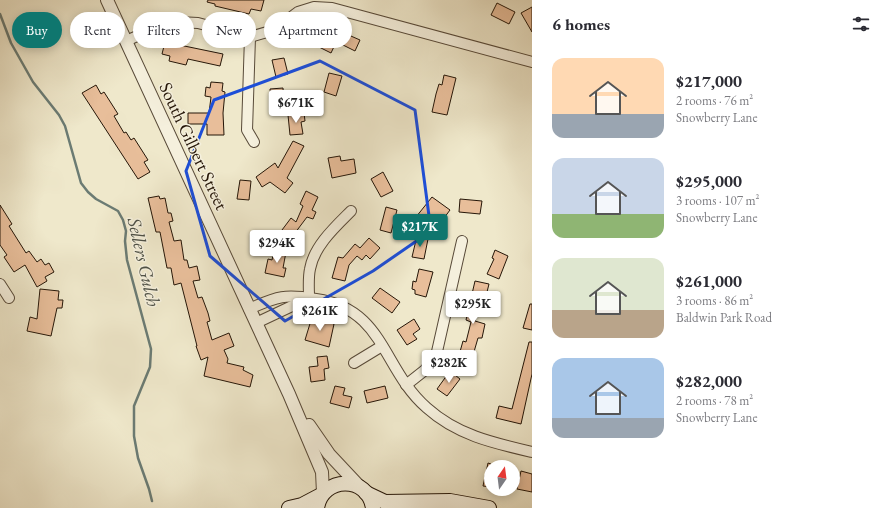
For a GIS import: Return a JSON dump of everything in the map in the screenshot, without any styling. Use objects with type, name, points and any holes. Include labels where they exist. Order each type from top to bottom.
[{"type":"main road","points":[[289,508],[320,499],[330,486],[340,483],[350,483],[385,502],[450,501],[489,508]]},
{"type":"main road","points":[[363,490],[373,508]]},
{"type":"street","name":"South Gilbert Street","points":[[107,0],[289,394],[322,472],[320,499]]},
{"type":"street","points":[[256,34],[274,30],[298,12],[314,7],[332,8],[532,62]]},
{"type":"street","points":[[126,41],[178,22],[202,24]]},
{"type":"street","points":[[250,48],[247,130],[254,142]]},
{"type":"street","points":[[309,298],[310,269],[316,253],[336,227],[351,211]]},
{"type":"street","points":[[406,385],[425,370],[436,356],[462,241]]},
{"type":"street","points":[[0,284],[9,298]]},
{"type":"street","points":[[250,309],[281,296],[299,295],[329,301],[344,306],[358,315],[369,326],[406,385],[426,408],[450,425],[482,440],[532,452]]},
{"type":"street","points":[[256,323],[309,298]]},
{"type":"street","points":[[354,363],[382,346]]},
{"type":"street","name":"South Gilbert Street","points":[[289,394],[324,448],[363,490]]},
{"type":"highlighted area","points":[[320,61],[415,110],[431,231],[373,271],[285,321],[210,256],[186,171],[214,100]]},
{"type":"building","points":[[208,0],[264,0],[261,11],[251,9],[250,12],[240,12],[215,6],[215,4],[207,2]]},
{"type":"building","points":[[497,3],[515,12],[509,24],[491,15]]},
{"type":"building","points":[[532,7],[532,32],[521,13]]},
{"type":"building","points":[[352,36],[360,40],[355,51],[349,48],[352,48]]},
{"type":"building","points":[[164,48],[194,48],[223,54],[220,66],[188,59],[186,65],[169,61],[170,56],[162,54]]},
{"type":"building","points":[[321,48],[333,48],[331,53]]},
{"type":"building","points":[[284,58],[288,74],[276,77],[272,60]]},
{"type":"building","points":[[329,73],[342,76],[336,96],[324,92]]},
{"type":"building","points":[[444,75],[456,78],[447,115],[432,112],[439,84],[442,85]]},
{"type":"building","points":[[211,82],[223,83],[222,91],[225,92],[223,113],[224,135],[207,135],[207,124],[188,124],[188,113],[209,113],[211,97],[205,96],[206,87],[210,88]]},
{"type":"building","points":[[96,85],[101,94],[104,92],[118,114],[114,116],[124,133],[126,132],[131,140],[134,138],[148,160],[144,162],[150,172],[138,179],[82,93]]},
{"type":"building","points":[[283,88],[284,108],[272,109],[270,89]]},
{"type":"building","points":[[304,113],[305,121],[301,122],[303,134],[290,135],[288,115]]},
{"type":"building","points":[[293,141],[304,146],[287,178],[293,183],[285,193],[270,182],[262,187],[256,177],[275,163],[278,168]]},
{"type":"building","points":[[340,156],[341,161],[354,159],[356,173],[332,178],[328,158]]},
{"type":"building","points":[[383,172],[393,191],[381,197],[371,179]]},
{"type":"building","points":[[240,180],[251,181],[249,200],[237,199]]},
{"type":"building","points":[[306,191],[318,197],[312,210],[316,212],[313,219],[307,217],[295,233],[300,236],[294,244],[279,234],[291,218],[296,222],[303,206],[300,204]]},
{"type":"building","points":[[159,196],[160,199],[165,198],[168,213],[171,213],[173,221],[169,222],[174,241],[181,240],[184,260],[187,260],[189,268],[197,266],[200,280],[193,281],[198,298],[202,297],[208,313],[210,321],[207,322],[212,340],[229,333],[234,346],[224,350],[228,359],[227,363],[244,367],[243,370],[253,375],[250,387],[204,376],[208,357],[201,360],[196,346],[181,283],[174,285],[171,268],[167,268],[160,232],[156,232],[148,198]]},
{"type":"building","points":[[432,197],[450,210],[435,230],[416,217]]},
{"type":"building","points":[[460,199],[482,201],[480,214],[459,212]]},
{"type":"building","points":[[0,205],[12,224],[9,226],[26,253],[29,251],[37,262],[41,259],[45,265],[49,263],[54,272],[45,277],[47,281],[37,287],[25,265],[14,272],[4,257],[7,255],[0,245]]},
{"type":"building","points":[[386,207],[397,210],[391,233],[380,230]]},
{"type":"building","points":[[417,236],[428,239],[424,259],[412,257]]},
{"type":"building","points":[[369,238],[380,248],[370,259],[366,255],[362,260],[357,256],[349,265],[345,281],[332,278],[338,257],[343,258],[355,244],[360,248]]},
{"type":"building","points":[[274,250],[286,252],[283,268],[286,268],[284,277],[265,273],[268,259],[272,260]]},
{"type":"building","points":[[495,250],[508,256],[499,279],[487,274],[494,259],[492,258]]},
{"type":"building","points":[[419,269],[433,272],[426,297],[415,294],[415,290],[412,289],[413,281],[416,282]]},
{"type":"building","points":[[475,281],[489,284],[483,308],[479,307],[475,321],[485,324],[482,338],[478,338],[469,369],[456,366],[463,341],[466,342],[471,322],[466,320]]},
{"type":"building","points":[[380,288],[400,302],[392,313],[372,298]]},
{"type":"building","points":[[40,289],[59,291],[58,300],[63,300],[62,308],[57,308],[51,336],[27,331],[30,317],[37,319]]},
{"type":"building","points":[[530,304],[532,304],[532,330],[523,328]]},
{"type":"building","points":[[312,317],[334,324],[329,347],[305,340]]},
{"type":"building","points":[[414,319],[420,329],[413,334],[417,339],[407,345],[397,330]]},
{"type":"building","points":[[529,342],[532,342],[532,374],[521,424],[496,418],[499,406],[512,409]]},
{"type":"building","points":[[327,356],[329,368],[324,369],[325,380],[311,382],[309,367],[318,366],[317,357]]},
{"type":"building","points":[[450,371],[460,379],[447,396],[437,389]]},
{"type":"building","points":[[335,386],[345,388],[343,395],[352,397],[349,408],[330,403]]},
{"type":"building","points":[[385,386],[388,398],[367,403],[364,391]]},
{"type":"building","points":[[521,471],[532,474],[532,492],[520,490]]},
{"type":"waterway","name":"Sellers Gulch","points":[[0,14],[11,43],[33,82],[59,115],[65,126],[81,183],[96,199],[118,211],[123,220],[126,231],[125,241],[127,260],[151,349],[150,367],[134,406],[134,436],[138,458],[152,501]]}]
